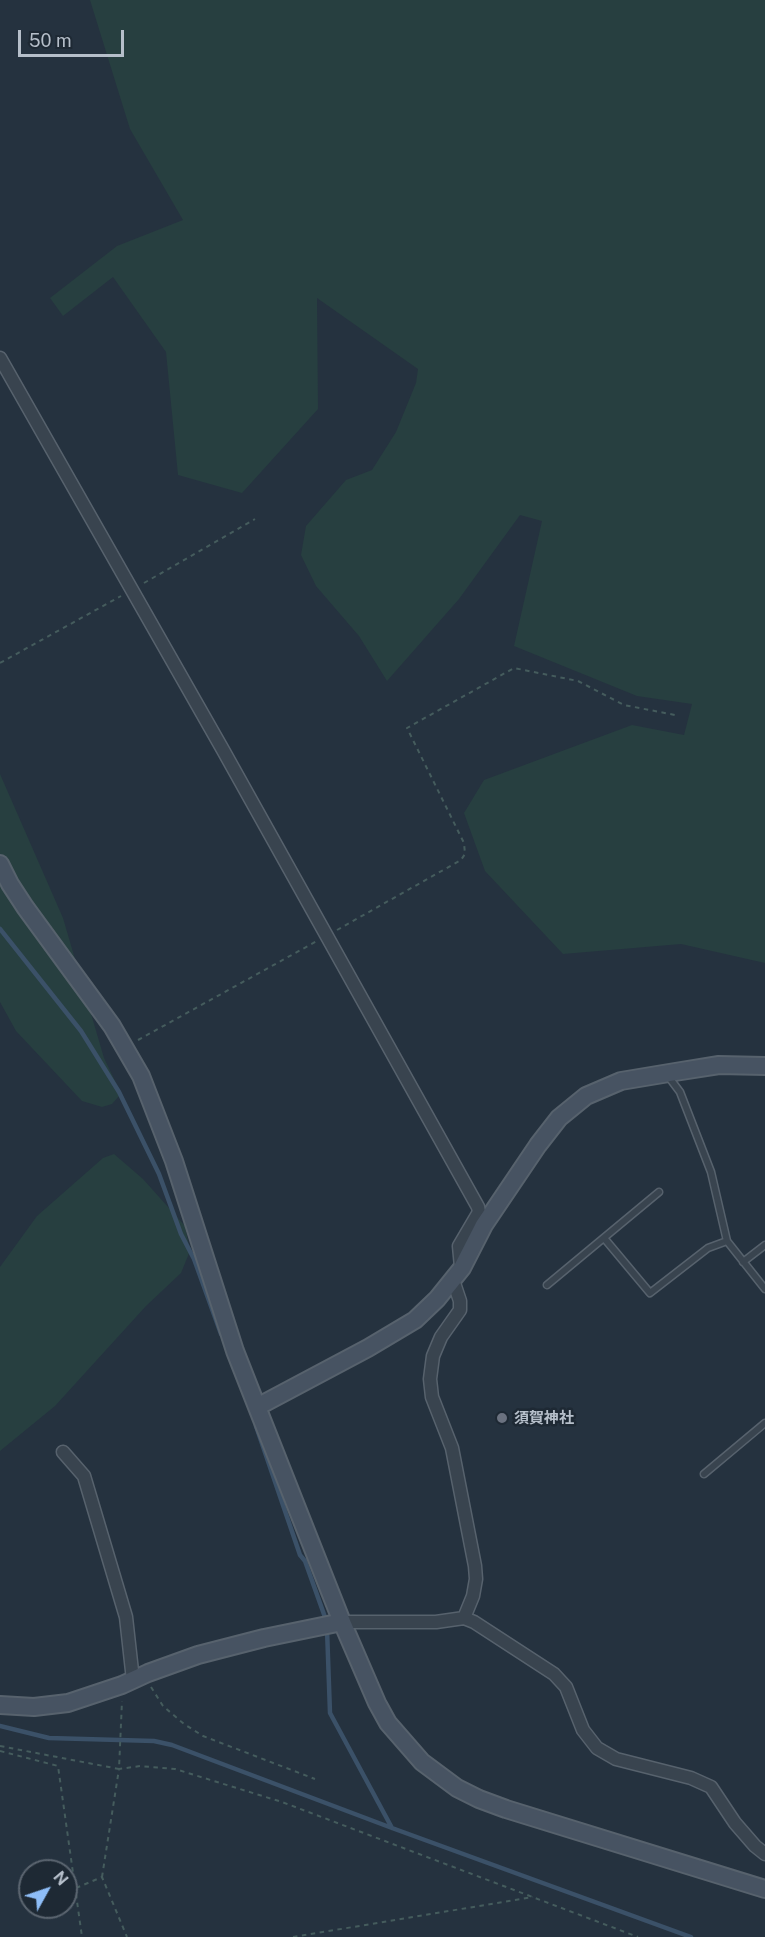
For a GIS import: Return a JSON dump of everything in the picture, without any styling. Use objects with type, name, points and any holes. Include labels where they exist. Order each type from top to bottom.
[{"type":"street","points":[[0,358],[223,750],[478,1207],[479,1212],[459,1246],[457,1274],[460,1310],[441,1337],[433,1356],[430,1379],[432,1397],[452,1448],[476,1566],[476,1579],[464,1618]]},
{"type":"street","points":[[0,864],[25,907],[99,1007],[125,1047],[144,1085],[174,1161],[256,1407],[342,1622],[388,1723],[422,1762],[458,1788],[506,1809],[765,1889]]},
{"type":"street","points":[[256,1407],[368,1348],[415,1320],[437,1299],[457,1274],[484,1225],[538,1145],[559,1118],[586,1096],[621,1082],[666,1073],[719,1065],[765,1066]]},
{"type":"street","points":[[63,1452],[84,1476],[126,1617],[138,1677]]},
{"type":"street","points":[[0,1705],[34,1707],[68,1703],[198,1655],[264,1638],[342,1622],[436,1622],[464,1618],[474,1622],[554,1674],[571,1696],[583,1731],[597,1748],[607,1755],[645,1768],[691,1779],[711,1787],[735,1823],[765,1854]]},
{"type":"lane","points":[[666,1073],[680,1092],[711,1172],[728,1241],[765,1289]]},
{"type":"lane","points":[[547,1285],[659,1192]]},
{"type":"lane","points":[[604,1238],[650,1293],[708,1248],[728,1241]]},
{"type":"lane","points":[[743,1262],[765,1245]]},
{"type":"lane","points":[[704,1474],[765,1423]]},
{"type":"path","points":[[0,663],[255,519]]},
{"type":"path","points":[[125,1047],[461,860],[465,854],[464,843],[407,728],[514,668],[578,681],[624,705],[675,715]]},
{"type":"path","points":[[138,1677],[163,1706],[203,1736],[315,1779]]},
{"type":"path","points":[[121,1710],[119,1769],[102,1877],[127,1937]]},
{"type":"path","points":[[0,1746],[119,1769],[140,1766],[175,1769],[282,1802],[638,1937]]},
{"type":"path","points":[[0,1751],[58,1766],[72,1859]]},
{"type":"path","points":[[78,1888],[102,1877]]},
{"type":"path","points":[[293,1937],[533,1897]]},
{"type":"path","points":[[78,1898],[82,1937]]},
{"type":"green space","points":[[90,0],[765,0],[765,963],[681,944],[563,954],[485,871],[464,813],[484,780],[632,725],[684,735],[692,704],[637,696],[514,646],[542,521],[520,515],[459,599],[387,681],[359,636],[316,586],[301,555],[306,526],[346,480],[372,470],[396,432],[416,383],[418,369],[317,298],[318,409],[242,493],[178,475],[166,352],[113,277],[63,316],[50,298],[117,246],[183,220],[130,129]]},
{"type":"green space","points":[[0,774],[63,918],[104,1058],[117,1085],[119,1096],[112,1104],[102,1107],[82,1101],[16,1031],[0,1002]]},
{"type":"green space","points":[[114,1154],[143,1179],[185,1226],[190,1251],[181,1273],[146,1306],[55,1406],[0,1451],[0,1267],[37,1216],[103,1158]]},
{"type":"waterway","points":[[0,929],[81,1031],[119,1092],[159,1174],[181,1234],[194,1259],[221,1334]]},
{"type":"waterway","points":[[256,1426],[300,1555],[305,1561],[326,1620]]},
{"type":"waterway","points":[[327,1629],[330,1713],[392,1828]]},
{"type":"waterway","points":[[0,1726],[49,1738],[154,1741],[172,1745],[691,1937]]},
{"type":"place","name":"須賀神社","points":[[502,1418]]}]
